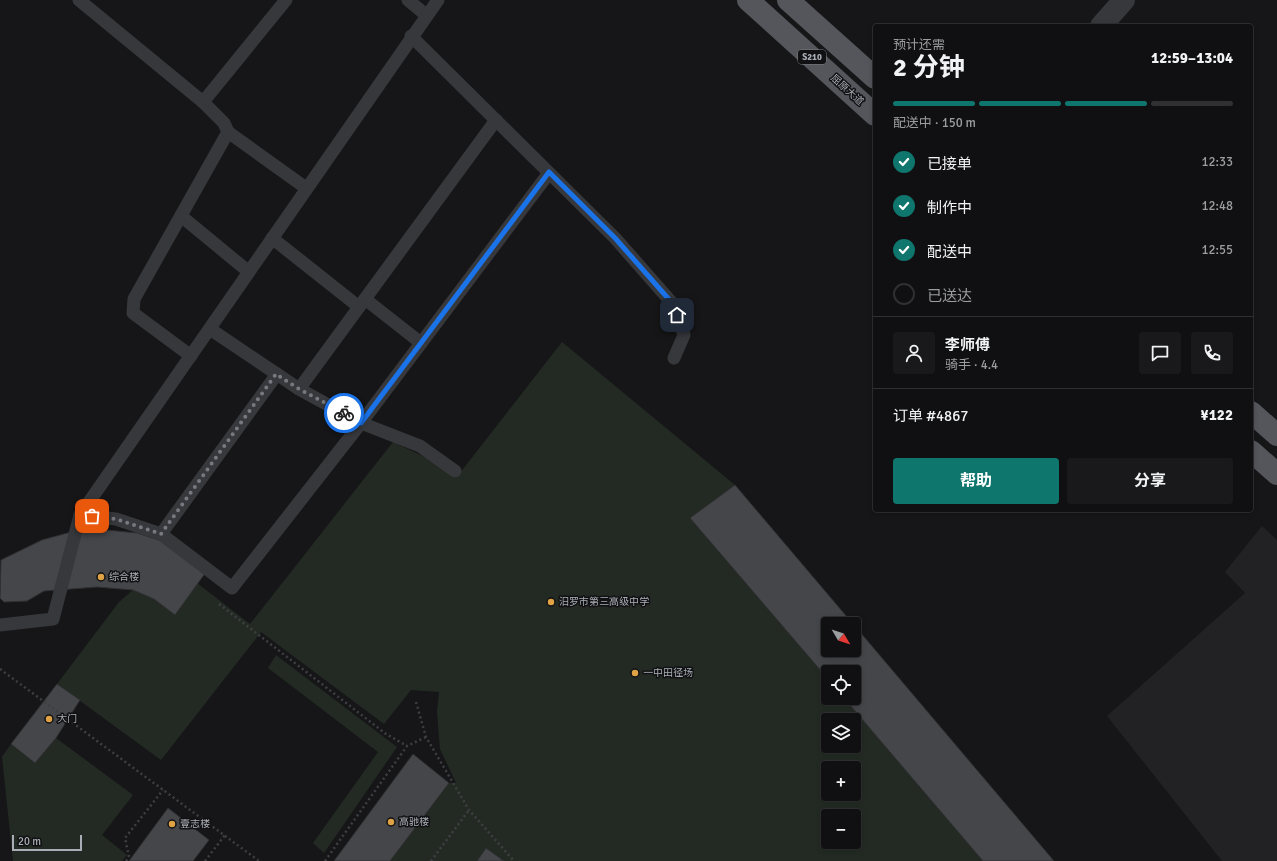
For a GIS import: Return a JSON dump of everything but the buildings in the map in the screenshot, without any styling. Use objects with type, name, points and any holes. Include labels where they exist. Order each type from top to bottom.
[{"type":"main road","name":"屈原大道","points":[[748,0],[873,113]]},
{"type":"main road","name":"S210","points":[[788,0],[873,76]]},
{"type":"main road","points":[[1253,414],[1277,435]]},
{"type":"main road","points":[[1253,453],[1277,474]]},
{"type":"street","points":[[1103,24],[1124,0]]},
{"type":"lane","points":[[79,0],[203,102],[224,123],[228,132],[306,188]]},
{"type":"lane","points":[[203,102],[286,0]]},
{"type":"lane","points":[[408,0],[426,15]]},
{"type":"lane","points":[[0,625],[53,619],[80,514],[210,329],[411,36],[438,0]]},
{"type":"lane","points":[[411,36],[615,238],[673,304],[684,335],[674,358]]},
{"type":"lane","points":[[299,389],[496,120]]},
{"type":"lane","points":[[191,356],[133,313],[134,299],[228,132]]},
{"type":"lane","points":[[80,514],[116,519],[161,534],[232,588],[361,423],[549,172]]},
{"type":"lane","points":[[181,216],[249,272]]},
{"type":"lane","points":[[272,238],[362,303],[421,343]]},
{"type":"lane","points":[[210,329],[299,389],[361,423],[420,446],[455,471]]},
{"type":"lane","points":[[161,534],[276,374]]},
{"type":"path","points":[[214,600],[386,734],[407,746]]},
{"type":"path","points":[[0,668],[259,861]]},
{"type":"path","points":[[416,702],[426,737],[469,810],[514,861]]},
{"type":"path","points":[[325,861],[407,746],[426,737]]},
{"type":"path","points":[[126,861],[129,857],[125,838],[163,790]]},
{"type":"path","points":[[431,861],[469,810]]},
{"type":"path","points":[[205,861],[225,835]]},
{"type":"shaded area","name":"汨罗市第三高级中学","points":[[562,342],[735,485],[847,617],[821,617],[821,657],[861,657],[861,633],[1054,861],[504,861],[486,848],[477,861],[390,861],[449,783],[456,783],[440,749],[437,712],[439,692],[411,690],[384,724],[261,632],[161,760],[57,684],[119,602],[133,590],[154,599],[175,615],[197,583],[250,624],[393,442],[427,458],[456,478]]},
{"type":"shaded area","points":[[1262,526],[1277,540],[1277,861],[1222,861],[1107,716],[1245,593],[1225,572]]},
{"type":"shaded area","points":[[276,655],[397,747],[324,853],[313,843],[378,752],[268,668]]},
{"type":"shaded area","points":[[56,738],[133,795],[102,835],[127,855],[122,861],[13,861],[2,757],[11,744],[35,763]]},
{"type":"way so far","points":[[92,516],[116,519],[161,534],[276,374],[299,389],[344,413]]},
{"type":"place","name":"综合楼","points":[[101,577]]},
{"type":"place","name":"汨罗市第三高级中学","points":[[551,602]]},
{"type":"place","name":"一中田径场","points":[[635,673]]},
{"type":"place","name":"大门","points":[[49,719]]},
{"type":"place","name":"高驰楼","points":[[391,822]]},
{"type":"place","name":"壹志楼","points":[[172,824]]},
{"type":"route","points":[[344,413],[361,423],[549,172],[615,238],[673,304],[677,315]]}]
